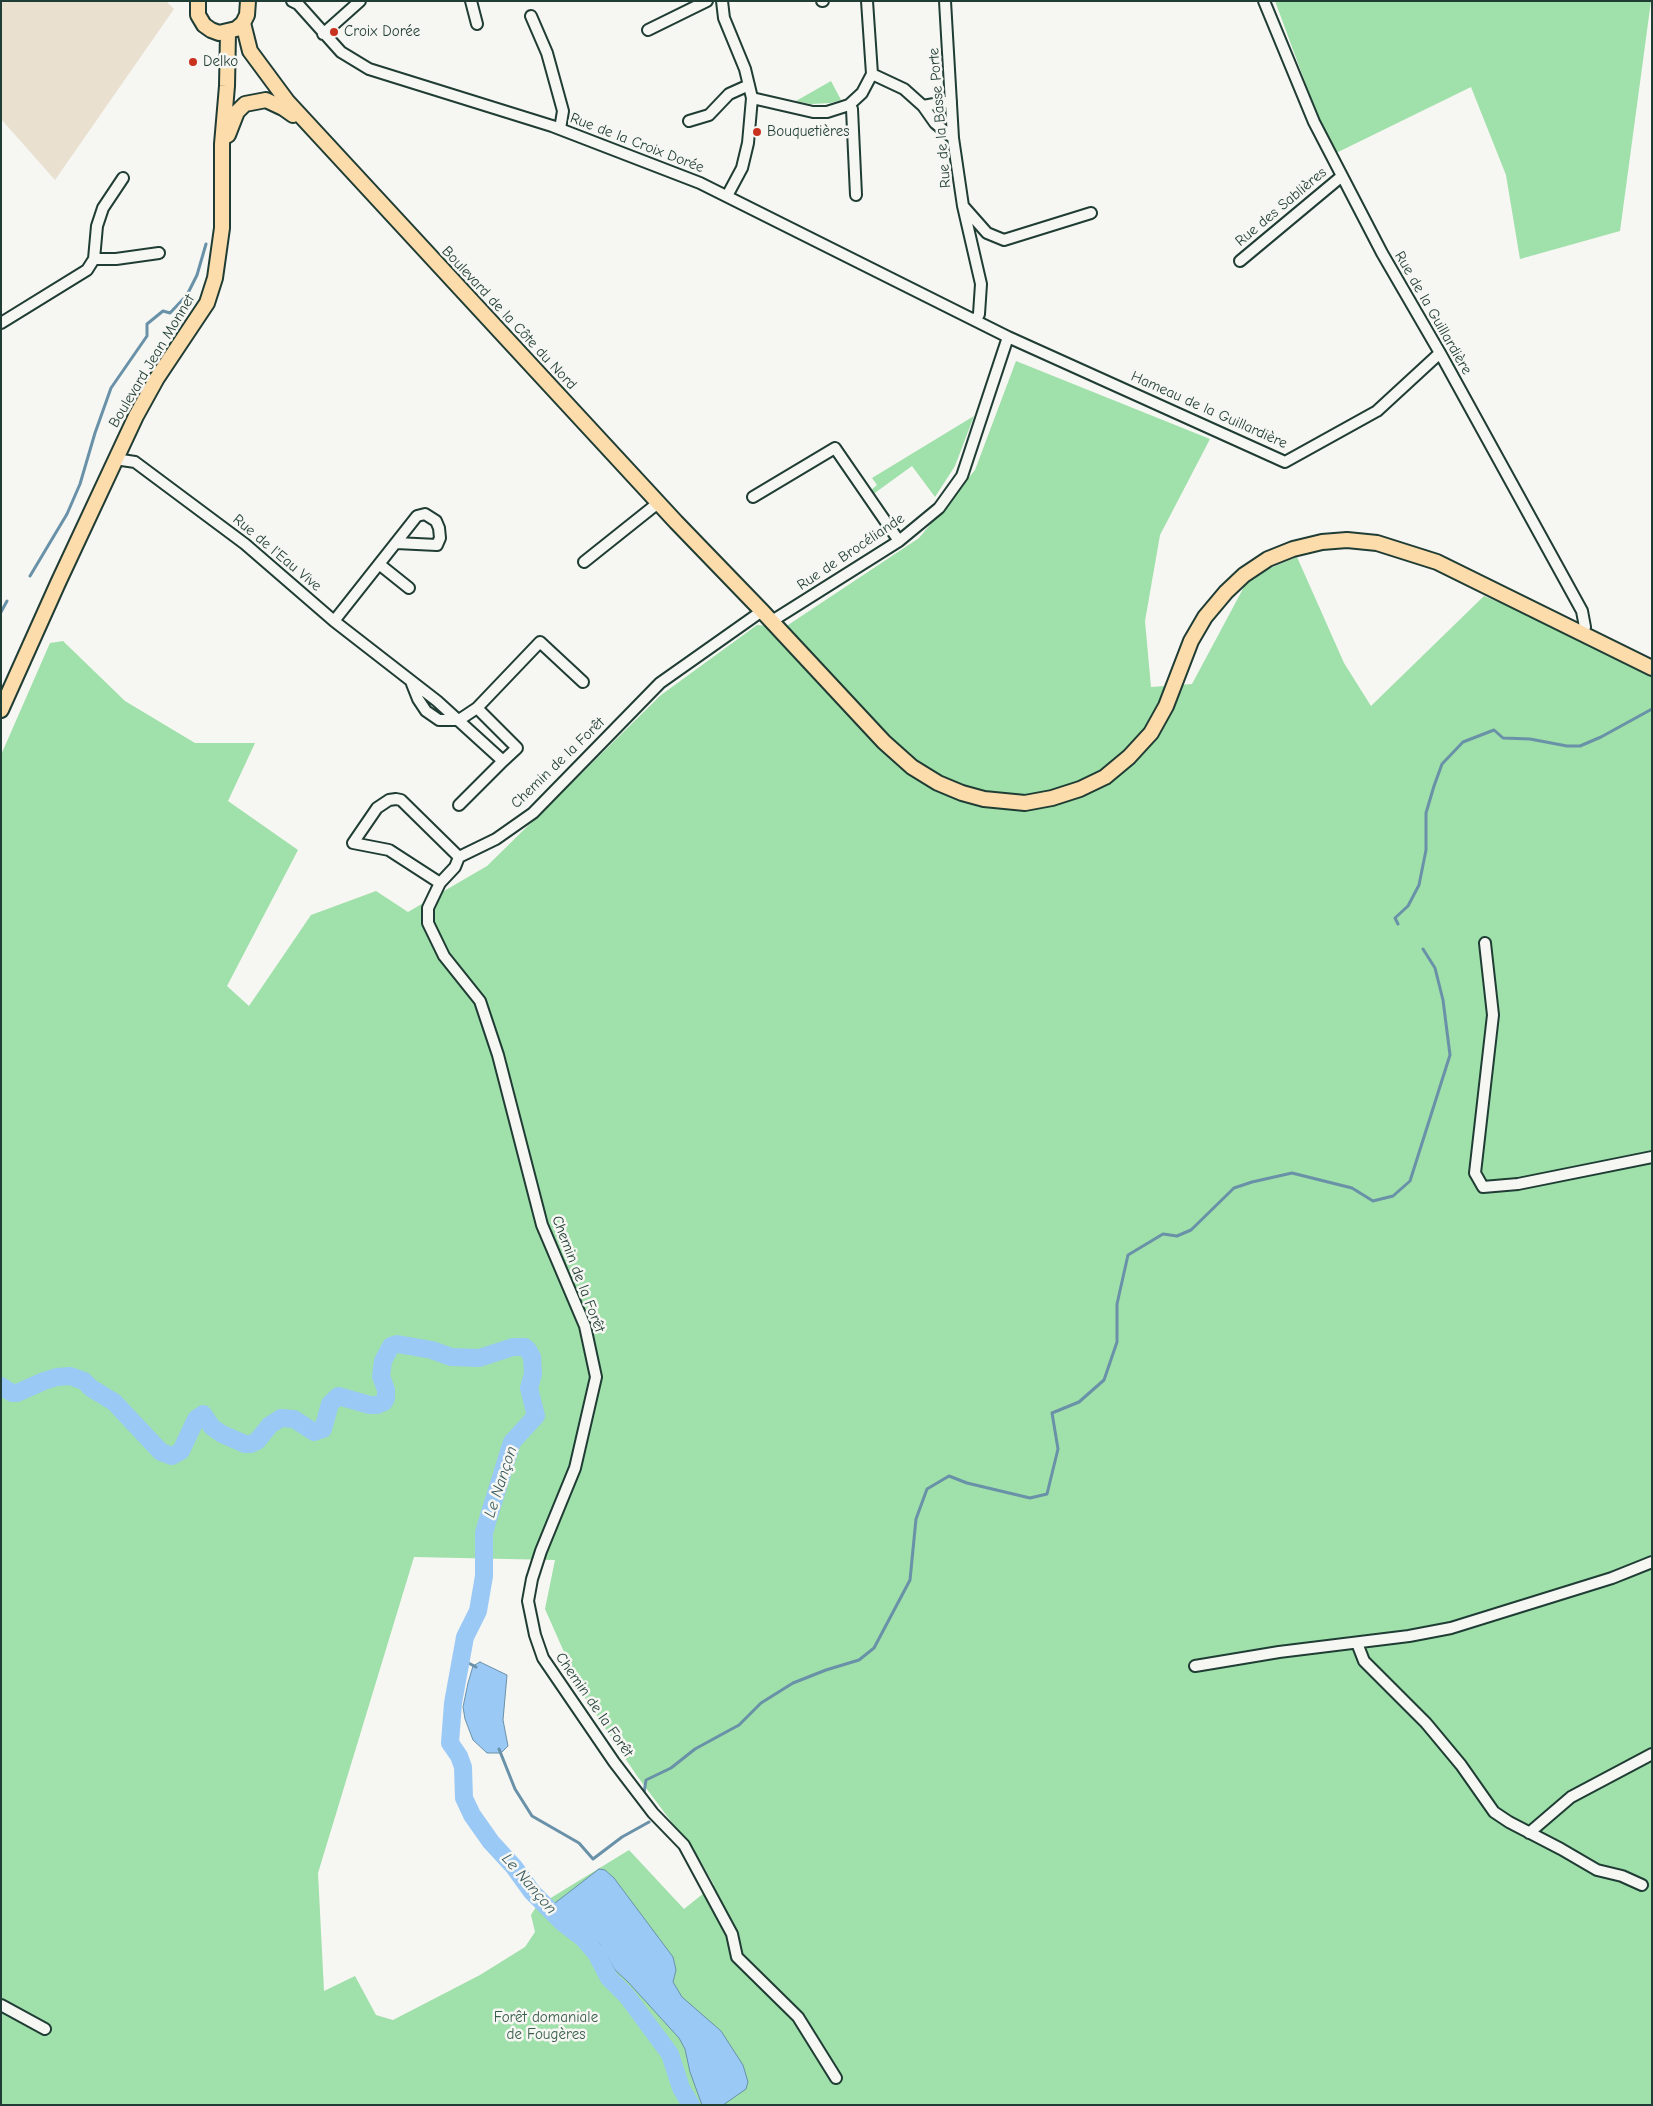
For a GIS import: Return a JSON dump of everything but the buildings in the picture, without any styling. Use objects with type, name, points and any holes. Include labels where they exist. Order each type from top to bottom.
[{"type":"main road","points":[[195,3],[198,15],[204,25],[219,33],[228,33],[243,23],[247,16],[249,2]]},
{"type":"main road","name":"Boulevard de la Côte du Nord","points":[[243,23],[250,51],[287,101],[658,503],[767,616],[884,742],[912,767],[938,783],[962,793],[984,799],[1025,803],[1052,798],[1080,789],[1105,776],[1129,757],[1151,733],[1166,706],[1191,641],[1210,611],[1226,592],[1244,575],[1268,559],[1293,548],[1322,542],[1347,540],[1377,543],[1437,562],[1652,668]]},
{"type":"main road","name":"Boulevard Jean Monnet","points":[[1,710],[115,459],[157,378],[207,303],[217,270],[222,228],[222,144],[227,86],[228,33]]},
{"type":"main road","points":[[222,228],[229,130],[237,112],[246,104],[266,100],[284,108],[311,127]]},
{"type":"street","name":"Rue de la Croix Dorée","points":[[292,1],[298,4],[341,52],[369,69],[560,129],[700,183],[976,320]]},
{"type":"street","points":[[323,34],[360,1]]},
{"type":"street","points":[[471,1],[477,24]]},
{"type":"street","points":[[648,30],[707,1]]},
{"type":"street","points":[[722,1],[724,18],[745,68],[752,98],[748,143],[742,168],[726,196]]},
{"type":"street","points":[[752,98],[813,112],[827,112],[849,105],[862,93],[872,74],[867,1]]},
{"type":"street","name":"Rue de la Basse Porte","points":[[945,1],[953,138],[963,206],[981,284],[979,314],[976,320]]},
{"type":"street","name":"Rue de la Guillardière","points":[[1264,1],[1314,122],[1382,253],[1440,353],[1582,611],[1585,627],[1582,634]]},
{"type":"street","points":[[531,16],[547,53],[558,90],[563,111],[560,129]]},
{"type":"street","points":[[872,74],[904,89],[923,106],[935,123],[953,138]]},
{"type":"street","points":[[688,121],[709,115],[730,94],[749,85]]},
{"type":"street","points":[[923,106],[951,101]]},
{"type":"street","points":[[849,105],[852,109],[856,195]]},
{"type":"street","name":"Rue des Sablières","points":[[1240,261],[1342,176]]},
{"type":"street","points":[[1,323],[87,270],[94,259],[97,226],[103,208],[123,178]]},
{"type":"street","points":[[963,206],[986,233],[1004,240],[1091,214]]},
{"type":"street","points":[[94,259],[116,259],[159,253]]},
{"type":"street","name":"Hameau de la Guillardière","points":[[976,320],[1008,337],[1284,462],[1377,411],[1440,353]]},
{"type":"street","name":"Rue de Brocéliande","points":[[767,616],[899,541],[939,508],[962,476],[1008,337]]},
{"type":"street","points":[[753,497],[835,448],[899,541]]},
{"type":"street","name":"Rue de l'Eau Vive","points":[[115,459],[135,462],[152,473],[244,544],[334,621],[459,720],[503,761]]},
{"type":"street","points":[[584,562],[658,503]]},
{"type":"street","points":[[334,621],[396,543]]},
{"type":"street","points":[[379,564],[409,588]]},
{"type":"street","name":"Chemin de la Forêt","points":[[767,616],[660,683],[533,813],[496,839],[460,857],[455,867],[440,884],[428,908],[428,923],[444,956],[480,1001],[498,1054],[542,1225],[584,1326],[596,1377],[576,1468],[541,1552],[532,1579],[528,1601],[542,1658],[614,1762],[653,1813],[684,1845],[732,1934],[737,1957],[798,2017],[836,2078]]},
{"type":"street","points":[[459,720],[477,708],[540,642],[583,682]]},
{"type":"street","points":[[459,805],[517,748],[477,708]]},
{"type":"street","points":[[440,884],[389,850],[353,843],[378,808],[389,800],[396,799],[401,800],[460,857]]},
{"type":"street","points":[[1485,943],[1493,1015],[1475,1173],[1483,1187],[1518,1184],[1652,1157]]},
{"type":"street","points":[[1195,1666],[1279,1652],[1409,1636],[1451,1628],[1612,1578],[1652,1562]]},
{"type":"street","points":[[1357,1643],[1364,1661],[1426,1723],[1461,1765],[1494,1812],[1597,1870],[1622,1876],[1642,1885]]},
{"type":"street","points":[[1529,1833],[1571,1797],[1652,1754]]},
{"type":"street","points":[[1,2005],[45,2028]]},
{"type":"shaded area","points":[[1,1],[166,1],[174,9],[55,180],[1,119]]},
{"type":"green space","points":[[1275,1],[1651,1],[1620,231],[1520,259],[1506,175],[1471,87],[1332,155]]},
{"type":"green space","points":[[831,81],[841,100],[830,103],[811,104],[796,101]]},
{"type":"green space","name":"Forêt domaniale de Fougères","points":[[1016,361],[1210,439],[1160,535],[1145,621],[1151,687],[1192,684],[1245,585],[1268,569],[1297,557],[1344,663],[1371,706],[1484,596],[1652,667],[1652,2105],[1,2105],[1,755],[50,643],[63,641],[125,701],[195,743],[255,743],[228,801],[298,850],[227,986],[249,1006],[311,915],[376,891],[408,912],[487,866],[661,695],[757,625],[785,627],[919,538],[975,470]],"holes":[[[414,1557],[555,1560],[545,1609],[583,1695],[637,1776],[700,1860],[714,1885],[684,1909],[629,1850],[536,1907],[531,1915],[535,1932],[525,1947],[480,1975],[393,2020],[376,2015],[355,1976],[324,1991],[318,1873]]]},
{"type":"green space","points":[[974,416],[955,466],[935,497],[912,466],[872,495],[870,491],[877,485],[872,478]]},
{"type":"water","points":[[480,1662],[507,1675],[503,1720],[508,1746],[501,1753],[487,1753],[473,1740],[465,1719],[463,1707],[468,1683],[473,1666]]},
{"type":"water","points":[[599,1869],[605,1870],[614,1878],[673,1957],[676,1970],[673,1982],[682,1997],[721,2031],[743,2065],[748,2082],[746,2089],[723,2105],[702,2105],[690,2072],[685,2049],[679,2038],[615,1970],[600,1944],[560,1910],[555,1903]]},
{"type":"waterway","points":[[30,576],[67,514],[80,484],[111,388],[147,336],[147,324],[163,311],[170,313],[187,295],[197,275],[206,244]]},
{"type":"waterway","points":[[1,612],[7,601]]},
{"type":"waterway","points":[[1398,924],[1395,918],[1408,906],[1419,885],[1426,850],[1426,813],[1434,786],[1442,764],[1463,742],[1494,730],[1503,738],[1530,739],[1567,746],[1580,746],[1601,737],[1652,709]]},
{"type":"waterway","points":[[655,1808],[644,1793],[646,1780],[671,1768],[695,1749],[739,1725],[761,1703],[793,1683],[859,1660],[874,1648],[910,1580],[916,1519],[927,1489],[949,1476],[967,1483],[1030,1498],[1047,1494],[1058,1449],[1052,1413],[1079,1402],[1104,1380],[1117,1342],[1117,1304],[1128,1255],[1163,1234],[1177,1236],[1191,1230],[1234,1188],[1252,1182],[1292,1173],[1352,1188],[1373,1201],[1393,1196],[1410,1181],[1450,1055],[1443,1000],[1435,968],[1423,949]]},
{"type":"waterway","name":"Le Nançon","points":[[1,1386],[12,1393],[17,1393],[57,1377],[70,1376],[84,1381],[91,1388],[114,1402],[161,1452],[172,1456],[181,1451],[196,1419],[203,1414],[212,1427],[222,1434],[245,1444],[251,1444],[257,1441],[270,1425],[281,1418],[294,1419],[314,1432],[323,1429],[330,1404],[338,1396],[370,1405],[384,1402],[386,1390],[381,1376],[383,1361],[391,1346],[397,1344],[432,1350],[451,1357],[479,1358],[513,1347],[525,1347],[528,1350],[532,1357],[533,1374],[529,1388],[536,1416],[512,1442],[484,1533],[484,1576],[478,1611],[465,1637],[453,1703],[450,1743],[459,1756],[463,1767],[464,1798],[472,1815],[491,1842],[514,1867],[532,1892],[562,1922],[583,1938],[596,1953],[609,1978],[627,1996],[670,2054],[681,2088],[691,2105]]},
{"type":"waterway","points":[[461,1659],[476,1667]]},
{"type":"waterway","points":[[499,1749],[515,1789],[532,1816],[579,1843],[593,1859],[622,1837],[649,1822]]},
{"type":"place","name":"Croix Dorée","points":[[334,32]]},
{"type":"place","name":"Delko","points":[[193,62]]},
{"type":"place","name":"Bouquetières","points":[[757,132]]}]
